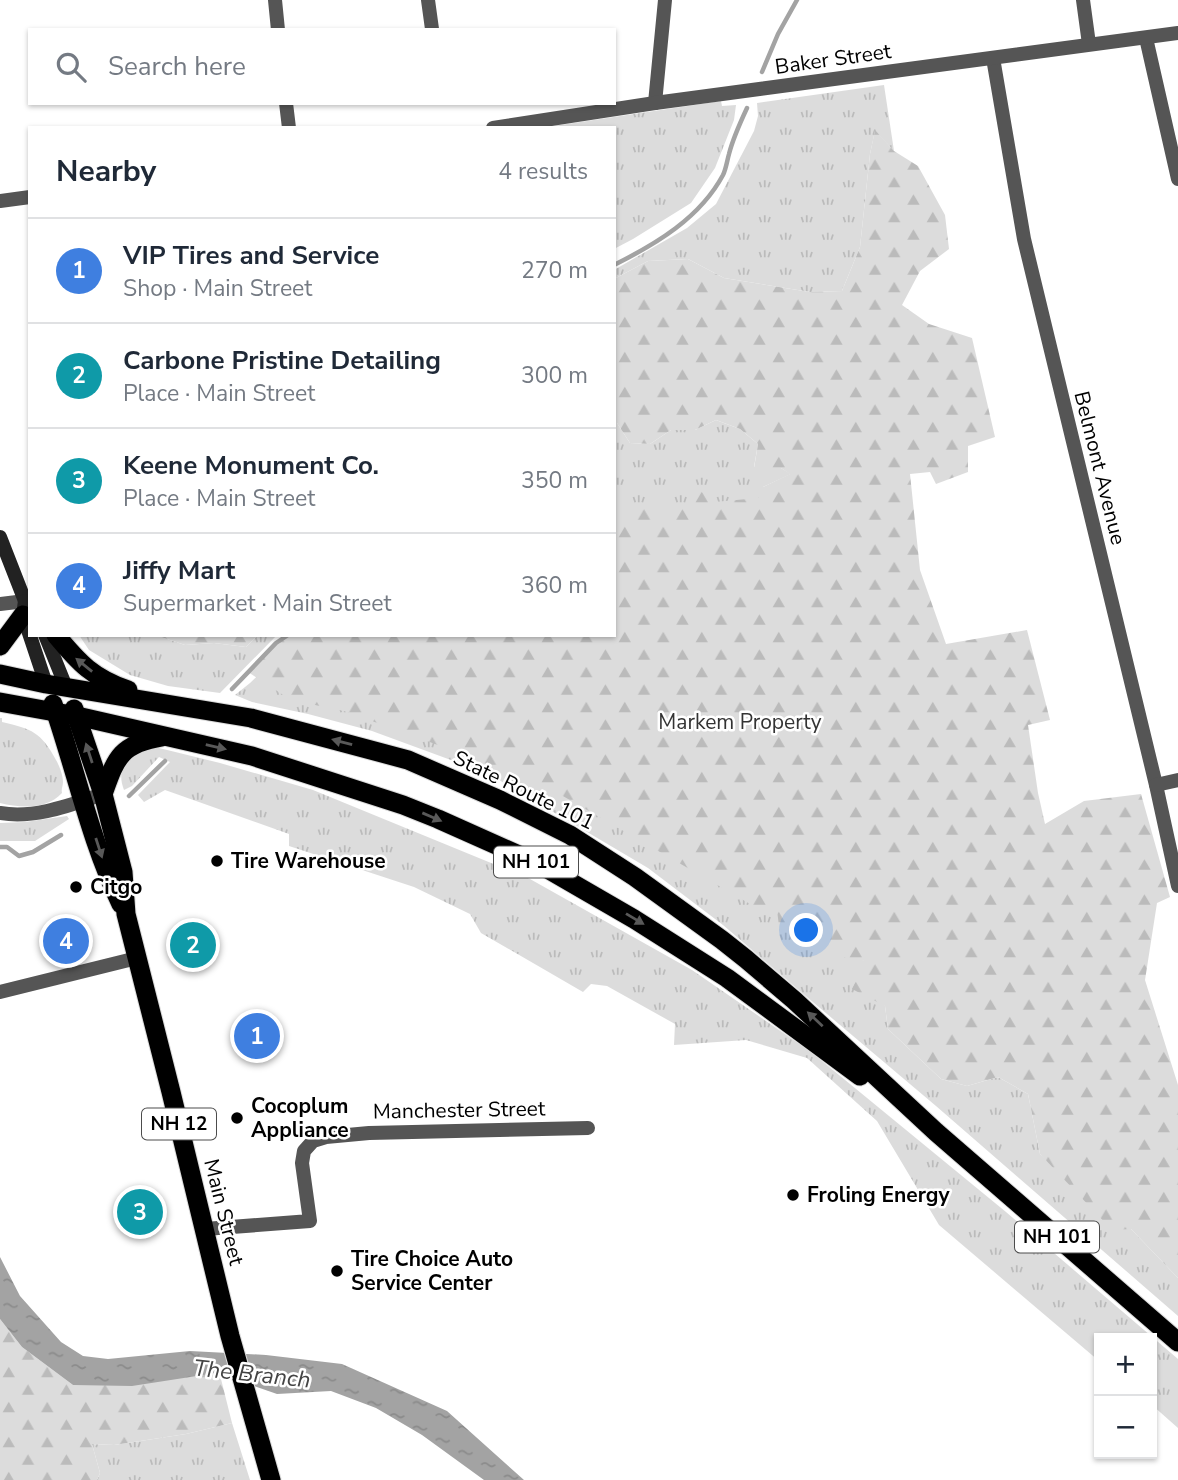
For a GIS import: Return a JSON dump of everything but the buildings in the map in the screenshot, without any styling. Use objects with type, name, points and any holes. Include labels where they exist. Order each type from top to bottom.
[{"type":"highway","points":[[0,646],[26,607]]},
{"type":"highway","points":[[57,637],[77,661],[107,683],[164,704]]},
{"type":"highway","name":"State Route 101","points":[[0,674],[251,718],[408,760],[500,800],[570,835],[635,877],[738,952],[794,1000],[936,1132],[1178,1342]]},
{"type":"highway","name":"Main Street","points":[[46,684],[108,878],[126,914]]},
{"type":"highway","name":"Main Street","points":[[66,687],[103,794],[122,872],[126,914],[230,1336],[271,1480]]},
{"type":"highway","name":"State Route 101","points":[[0,702],[77,716],[252,756],[403,804],[539,864],[634,919],[727,978],[936,1132]]},
{"type":"highway","points":[[103,794],[112,768],[123,751],[160,737],[177,738]]},
{"type":"main road","name":"Main Street","points":[[0,537],[26,607]]},
{"type":"main road","name":"Main Street","points":[[34,637],[46,684]]},
{"type":"main road","name":"Main Street","points":[[46,637],[66,687]]},
{"type":"street","points":[[275,0],[278,28]]},
{"type":"street","points":[[428,0],[432,28]]},
{"type":"street","points":[[655,103],[665,0]]},
{"type":"street","points":[[1083,0],[1089,44]]},
{"type":"street","name":"Baker Street","points":[[506,126],[655,103],[1178,33]]},
{"type":"street","points":[[1146,38],[1178,179]]},
{"type":"street","name":"Belmont Avenue","points":[[993,58],[1024,239],[1178,886]]},
{"type":"street","points":[[286,105],[289,126]]},
{"type":"street","points":[[0,201],[28,197]]},
{"type":"street","points":[[0,604],[26,607]]},
{"type":"street","points":[[1156,785],[1178,780]]},
{"type":"street","points":[[0,813],[24,815],[48,811],[103,794]]},
{"type":"street","points":[[0,992],[137,958]]},
{"type":"street","name":"Manchester Street","points":[[205,1229],[310,1221],[302,1163],[304,1151],[313,1141],[326,1137],[369,1133],[588,1128]]},
{"type":"green space","points":[[884,85],[894,151],[875,131],[860,247],[842,291],[810,292],[724,278],[688,259],[648,261],[616,278],[616,269],[687,228],[716,204],[754,131],[758,116],[757,103]]},
{"type":"green space","points":[[721,101],[722,106],[736,105],[734,120],[715,168],[691,203],[616,248],[616,126],[553,126]]},
{"type":"green space","name":"Markem Property","points":[[875,130],[894,151],[918,166],[945,215],[949,249],[920,271],[902,305],[929,324],[972,338],[995,437],[968,446],[968,472],[936,484],[930,472],[910,474],[920,570],[946,644],[1027,630],[1050,720],[1028,725],[1045,824],[1084,801],[1141,794],[1170,897],[1157,903],[1145,980],[1178,1085],[1178,1278],[1131,1229],[1112,1230],[1040,1154],[1028,1094],[998,1077],[967,1086],[941,1079],[888,1029],[885,1006],[852,989],[864,961],[826,954],[812,924],[779,926],[777,910],[764,912],[549,788],[344,711],[291,700],[248,672],[285,637],[616,637],[616,511],[688,504],[701,491],[714,502],[759,498],[753,489],[790,474],[781,468],[754,468],[758,444],[740,429],[716,420],[695,430],[671,430],[650,444],[630,443],[616,423],[616,278],[648,261],[688,259],[724,278],[810,292],[842,291],[860,247]]},
{"type":"green space","points":[[716,420],[740,429],[758,444],[754,467],[781,468],[791,474],[763,487],[773,515],[616,633],[616,423],[630,443],[650,444],[671,430],[695,430]]},
{"type":"green space","points":[[80,637],[161,637],[185,645],[214,643],[246,647],[256,637],[275,637],[220,693],[168,686],[130,675],[89,650]]},
{"type":"green space","points":[[161,637],[256,637],[246,647],[214,643],[185,645]]},
{"type":"green space","points":[[276,658],[359,681],[812,924],[864,961],[885,1006],[888,1029],[941,1079],[967,1086],[998,1077],[1028,1094],[1040,1154],[1131,1229],[1178,1278],[1178,1316],[723,925],[648,868],[489,774],[372,731],[252,702],[235,695]]},
{"type":"green space","points":[[0,718],[2,722],[35,733],[51,751],[63,779],[62,793],[56,799],[33,806],[0,803]]},
{"type":"green space","points":[[155,747],[313,790],[530,879],[692,970],[811,1052],[1006,1212],[1148,1333],[1094,1333],[1094,1357],[939,1225],[877,1121],[807,1058],[746,1040],[674,1045],[675,1024],[607,986],[591,984],[583,992],[481,933],[470,914],[414,887],[289,846],[289,834],[165,790],[144,802],[138,795],[170,762],[159,757],[132,786],[124,790],[122,772],[128,755]]},
{"type":"green space","points":[[67,816],[69,819],[35,841],[0,841],[0,823]]},
{"type":"green space","points":[[0,1319],[22,1347],[73,1385],[216,1373],[220,1375],[232,1423],[186,1434],[114,1445],[92,1444],[100,1473],[97,1480],[0,1480]]},
{"type":"green space","points":[[1157,1341],[1178,1359],[1178,1428],[1157,1409]]},
{"type":"green space","points":[[232,1423],[250,1480],[97,1480],[100,1473],[92,1444],[114,1445],[186,1434]]},
{"type":"water","name":"The Branch","points":[[0,1257],[20,1296],[61,1342],[83,1356],[108,1359],[190,1351],[266,1355],[342,1364],[447,1411],[524,1480],[484,1480],[422,1435],[376,1408],[331,1391],[277,1394],[216,1373],[132,1386],[73,1385],[22,1347],[0,1319]]},
{"type":"waterway","points":[[762,72],[778,34],[797,0]]},
{"type":"waterway","points":[[616,264],[661,239],[702,204],[723,175],[747,108]]},
{"type":"waterway","points":[[232,689],[285,637]]},
{"type":"waterway","points":[[129,796],[165,761]]},
{"type":"waterway","points":[[0,847],[7,847],[19,856],[33,852],[61,835]]},
{"type":"place","name":"Tire Warehouse","points":[[217,861]]},
{"type":"place","name":"Citgo","points":[[76,887]]},
{"type":"place","name":"Jiffy Mart","points":[[66,941]]},
{"type":"place","name":"Carbone Pristine Detailing","points":[[193,945]]},
{"type":"place","name":"VIP Tires and Service","points":[[257,1036]]},
{"type":"place","name":"Cocoplum Appliance","points":[[237,1118]]},
{"type":"place","name":"Froling Energy","points":[[793,1195]]},
{"type":"place","name":"Keene Monument Co.","points":[[140,1212]]},
{"type":"place","name":"Tire Choice Auto Service Center","points":[[337,1271]]}]
